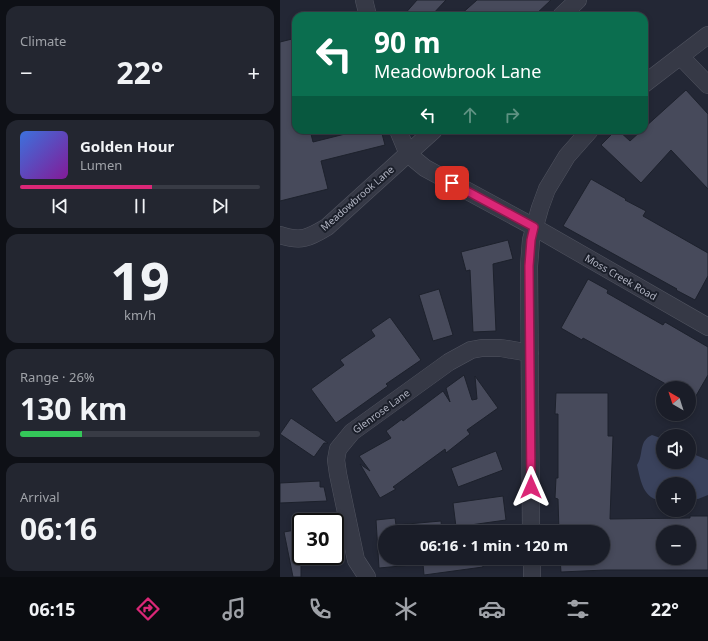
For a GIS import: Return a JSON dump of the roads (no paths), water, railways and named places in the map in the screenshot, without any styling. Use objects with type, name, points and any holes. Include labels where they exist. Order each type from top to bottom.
[{"type":"street","points":[[364,0],[367,12]]},
{"type":"street","points":[[565,12],[576,1]]},
{"type":"street","points":[[648,81],[708,35]]},
{"type":"street","points":[[680,56],[708,85]]},
{"type":"street","points":[[400,134],[408,154],[425,168],[534,227]]},
{"type":"street","name":"Meadowbrook Lane","points":[[280,235],[289,238],[313,236],[326,227],[430,134]]},
{"type":"street","points":[[531,525],[529,266],[531,240],[547,189],[567,156],[586,134]]},
{"type":"street","name":"Moss Creek Road","points":[[534,227],[708,327]]},
{"type":"street","name":"Glenrose Lane","points":[[367,577],[356,560],[338,474],[336,460],[338,449],[352,432],[449,362],[471,350],[482,348],[501,348],[530,353]]},
{"type":"street","points":[[532,565],[532,577]]},
{"type":"water","points":[[652,435],[656,436],[656,469],[696,469],[696,455],[708,460],[708,495],[696,499],[696,477],[656,477],[656,500],[651,497],[644,489],[637,465],[643,444]]}]
